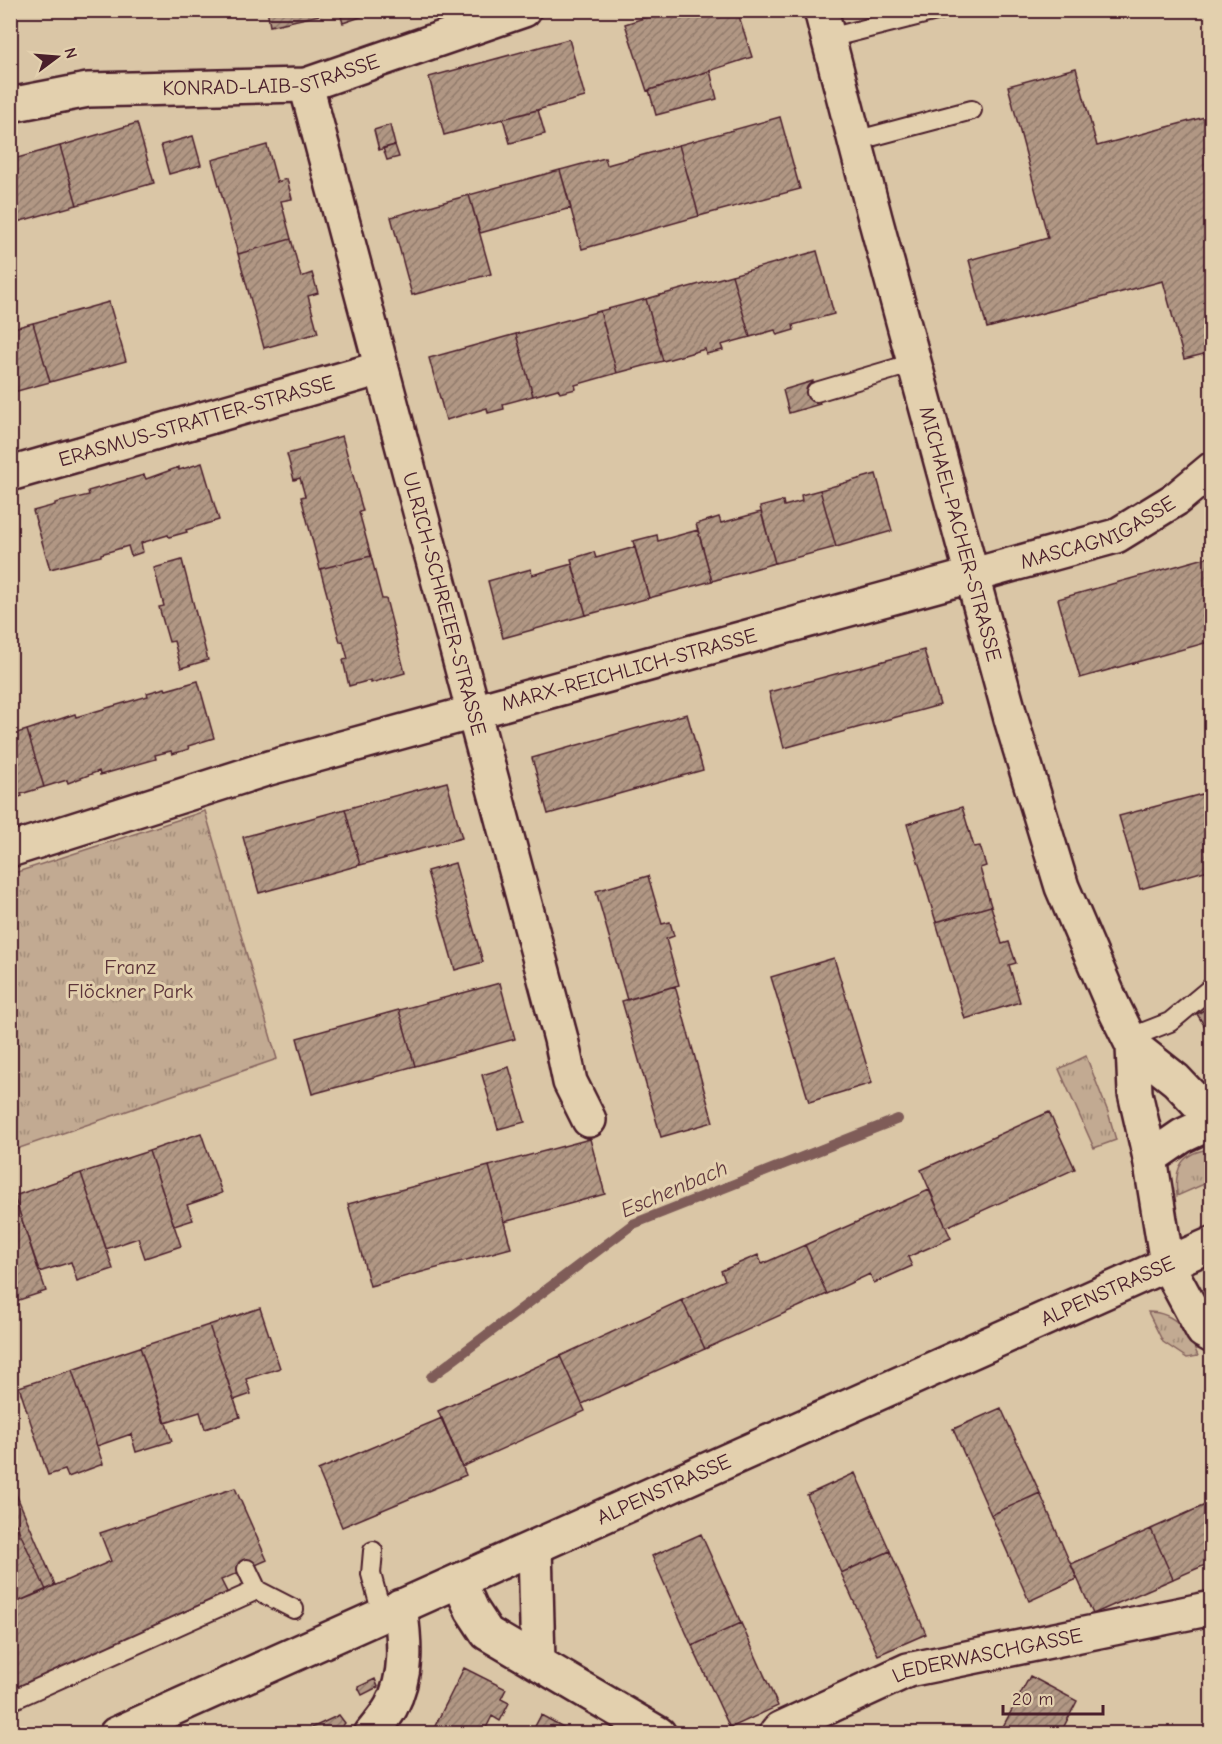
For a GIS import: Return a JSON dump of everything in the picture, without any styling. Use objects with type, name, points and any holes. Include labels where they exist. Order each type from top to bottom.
[{"type":"street","name":"KONRAD-LAIB-STRASSE","points":[[10,105],[88,90],[306,85],[524,10]]},
{"type":"street","name":"MICHAEL-PACHER-STRASSE","points":[[825,24],[1011,719],[1062,888],[1131,1042],[1135,1093],[1150,1158],[1167,1264],[1203,1331],[1212,1336]]},
{"type":"street","name":"ULRICH-SCHREIER-STRASSE","points":[[306,85],[561,1039],[570,1082],[589,1120]]},
{"type":"street","name":"ERASMUS-STRATTER-STRASSE","points":[[10,474],[381,368]]},
{"type":"street","name":"MASCAGNIGASSE","points":[[972,575],[1116,536],[1176,499],[1212,469]]},
{"type":"street","name":"MARX-REICHLICH-STRASSE","points":[[10,850],[269,768],[972,575]]},
{"type":"street","name":"MICHAEL-PACHER-STRASSE","points":[[1131,1042],[1176,1080],[1212,1120],[1182,1136],[1150,1158]]},
{"type":"street","name":"ALPENSTRASSE","points":[[116,1734],[1212,1244]]},
{"type":"street","points":[[535,1547],[538,1662]]},
{"type":"street","points":[[459,1581],[472,1610],[487,1633],[659,1734]]},
{"type":"street","name":"LEDERWASCHGASSE","points":[[776,1734],[780,1729],[908,1670],[1212,1608]]},
{"type":"street","points":[[371,1734],[391,1707],[403,1674],[406,1642],[391,1610]]},
{"type":"lane","points":[[825,24],[940,10]]},
{"type":"lane","points":[[855,141],[972,110]]},
{"type":"lane","points":[[816,392],[914,363]]},
{"type":"lane","points":[[1131,1042],[1170,1022],[1212,987]]},
{"type":"lane","points":[[373,1551],[371,1574],[391,1610]]},
{"type":"lane","points":[[247,1569],[256,1590],[294,1609]]},
{"type":"lane","points":[[10,1701],[256,1590]]},
{"type":"green space","name":"Franz Flöckner Park","points":[[205,811],[277,1059],[11,1151],[11,874]]},
{"type":"green space","points":[[1086,1056],[1108,1112],[1116,1140],[1094,1148],[1059,1069]]},
{"type":"green space","points":[[1211,1149],[1211,1181],[1177,1196],[1177,1177],[1182,1163],[1193,1154]]},
{"type":"green space","points":[[1148,1312],[1167,1316],[1181,1325],[1198,1356],[1187,1358],[1163,1342]]},
{"type":"building","points":[[267,10],[329,10],[329,13],[270,26]]},
{"type":"building","points":[[339,10],[381,10],[343,23]]},
{"type":"building","points":[[651,10],[737,10],[752,57],[647,91],[625,24],[647,17],[646,12]]},
{"type":"building","points":[[569,39],[585,97],[444,135],[429,77]]},
{"type":"building","points":[[1076,68],[1097,146],[1212,115],[1212,352],[1184,359],[1163,281],[987,328],[969,260],[1048,238],[1008,86]]},
{"type":"building","points":[[710,71],[717,99],[656,115],[649,90]]},
{"type":"building","points":[[538,110],[545,134],[510,143],[503,119]]},
{"type":"building","points":[[780,117],[800,189],[699,216],[679,145]]},
{"type":"building","points":[[137,123],[154,183],[77,205],[60,146]]},
{"type":"building","points":[[390,125],[395,145],[379,150],[374,130]]},
{"type":"building","points":[[193,136],[201,165],[169,174],[161,145]]},
{"type":"building","points":[[267,145],[277,182],[287,179],[292,199],[281,201],[291,239],[238,254],[212,160]]},
{"type":"building","points":[[395,145],[399,157],[387,160],[383,148]]},
{"type":"building","points":[[679,145],[699,216],[582,249],[560,170],[605,158],[607,165]]},
{"type":"building","points":[[60,146],[77,205],[10,224],[10,160]]},
{"type":"building","points":[[560,170],[571,208],[480,233],[469,195]]},
{"type":"building","points":[[469,195],[491,274],[412,295],[391,217]]},
{"type":"building","points":[[291,239],[301,277],[312,273],[318,293],[308,296],[318,333],[264,348],[238,254]]},
{"type":"building","points":[[817,251],[834,314],[793,325],[794,330],[777,335],[775,330],[750,337],[732,275]]},
{"type":"building","points":[[732,275],[750,337],[721,345],[723,350],[706,354],[705,349],[663,361],[646,299]]},
{"type":"building","points":[[646,299],[663,361],[617,373],[600,311]]},
{"type":"building","points":[[109,302],[126,361],[50,382],[33,323]]},
{"type":"building","points":[[600,311],[617,373],[575,385],[576,389],[560,393],[558,389],[533,396],[516,334]]},
{"type":"building","points":[[33,323],[50,382],[10,393],[10,329]]},
{"type":"building","points":[[516,334],[533,396],[503,404],[504,409],[488,413],[487,408],[446,420],[429,358]]},
{"type":"building","points":[[813,381],[820,404],[789,413],[783,390]]},
{"type":"building","points":[[342,436],[363,511],[359,512],[371,556],[320,569],[301,497],[305,496],[300,478],[294,480],[287,454]]},
{"type":"building","points":[[202,463],[219,520],[186,530],[187,532],[141,543],[143,552],[131,556],[128,546],[101,554],[101,556],[50,569],[33,511],[89,495],[88,491],[144,475],[146,479],[179,467],[179,470]]},
{"type":"building","points":[[876,474],[892,531],[836,547],[820,490]]},
{"type":"building","points":[[820,490],[836,547],[775,563],[760,507],[783,501],[784,506],[802,501],[801,495]]},
{"type":"building","points":[[761,512],[775,563],[712,581],[696,524],[719,517],[721,523]]},
{"type":"building","points":[[698,530],[712,581],[649,598],[633,541],[657,535],[658,541]]},
{"type":"building","points":[[635,547],[649,598],[586,615],[571,559],[594,552],[596,558]]},
{"type":"building","points":[[371,556],[382,599],[386,599],[405,673],[371,683],[371,680],[349,686],[343,660],[348,659],[343,641],[340,642],[320,569]]},
{"type":"building","points":[[1212,556],[1212,641],[1080,678],[1058,599]]},
{"type":"building","points":[[182,560],[208,660],[181,668],[174,641],[169,642],[159,607],[164,606],[154,568]]},
{"type":"building","points":[[572,564],[586,615],[503,638],[488,581],[531,569],[532,575]]},
{"type":"building","points":[[924,650],[940,705],[784,748],[769,692]]},
{"type":"building","points":[[198,681],[214,738],[172,754],[171,751],[155,755],[156,759],[100,775],[99,771],[68,783],[67,780],[44,787],[27,730],[75,714],[76,717],[148,696],[147,693]]},
{"type":"building","points":[[687,714],[703,770],[548,814],[532,758]]},
{"type":"building","points":[[27,730],[44,787],[10,800],[10,735]]},
{"type":"building","points":[[447,782],[462,838],[360,865],[345,809]]},
{"type":"building","points":[[1206,793],[1212,814],[1212,869],[1140,889],[1119,816]]},
{"type":"building","points":[[962,807],[974,847],[980,846],[986,866],[980,868],[991,906],[936,922],[907,824]]},
{"type":"building","points":[[345,809],[360,865],[259,893],[243,837]]},
{"type":"building","points":[[455,863],[483,962],[455,970],[427,871]]},
{"type":"building","points":[[648,876],[662,924],[670,922],[674,936],[666,939],[679,985],[627,1000],[596,891]]},
{"type":"building","points":[[991,906],[1002,944],[1009,942],[1016,963],[1009,965],[1020,1002],[965,1019],[936,922]]},
{"type":"building","points":[[834,958],[872,1083],[809,1102],[771,977]]},
{"type":"building","points":[[500,983],[515,1039],[415,1066],[399,1010]]},
{"type":"building","points":[[675,986],[713,1122],[661,1137],[622,1001]]},
{"type":"building","points":[[1212,1005],[1212,1038],[1197,1014]]},
{"type":"building","points":[[399,1010],[415,1066],[312,1094],[297,1038]]},
{"type":"building","points":[[509,1067],[525,1122],[498,1129],[482,1075]]},
{"type":"building","points":[[1049,1112],[1075,1169],[946,1227],[921,1170]]},
{"type":"building","points":[[201,1133],[222,1193],[187,1205],[193,1220],[174,1226],[149,1151]]},
{"type":"building","points":[[590,1139],[605,1194],[504,1222],[489,1166]]},
{"type":"building","points":[[149,1151],[181,1246],[145,1258],[138,1238],[106,1249],[81,1173]]},
{"type":"building","points":[[489,1166],[511,1248],[370,1286],[348,1204]]},
{"type":"building","points":[[81,1173],[113,1269],[77,1281],[71,1262],[39,1272],[14,1196]]},
{"type":"building","points":[[929,1190],[951,1238],[908,1257],[912,1266],[874,1283],[870,1274],[827,1294],[805,1245]]},
{"type":"building","points":[[14,1196],[46,1291],[10,1303],[10,1197]]},
{"type":"building","points":[[805,1245],[827,1294],[705,1349],[682,1300],[725,1280],[721,1271],[758,1255],[762,1264]]},
{"type":"building","points":[[682,1300],[705,1349],[582,1404],[560,1356]]},
{"type":"building","points":[[260,1308],[280,1368],[246,1379],[251,1394],[234,1400],[209,1325]]},
{"type":"building","points":[[209,1325],[240,1417],[205,1429],[200,1412],[165,1423],[140,1347]]},
{"type":"building","points":[[140,1347],[172,1441],[136,1452],[131,1434],[97,1446],[72,1370]]},
{"type":"building","points":[[560,1356],[585,1411],[462,1467],[438,1411]]},
{"type":"building","points":[[72,1370],[103,1464],[68,1477],[65,1470],[48,1475],[19,1387]]},
{"type":"building","points":[[1001,1408],[1040,1493],[991,1515],[953,1429]]},
{"type":"building","points":[[442,1418],[466,1475],[342,1527],[318,1470]]},
{"type":"building","points":[[855,1473],[890,1551],[841,1573],[807,1495]]},
{"type":"building","points":[[10,1480],[55,1585],[46,1590],[16,1524],[10,1527]]},
{"type":"building","points":[[235,1488],[267,1560],[221,1580],[229,1596],[10,1693],[10,1605],[111,1561],[100,1533]]},
{"type":"building","points":[[1040,1493],[1077,1579],[1029,1601],[991,1515]]},
{"type":"building","points":[[1212,1502],[1212,1562],[1173,1579],[1151,1529]]},
{"type":"building","points":[[16,1524],[46,1590],[10,1605],[10,1527]]},
{"type":"building","points":[[1151,1529],[1173,1579],[1093,1614],[1071,1564]]},
{"type":"building","points":[[701,1534],[741,1623],[692,1646],[652,1556]]},
{"type":"building","points":[[890,1551],[926,1634],[878,1655],[841,1573]]},
{"type":"building","points":[[741,1623],[778,1706],[730,1728],[692,1646]]},
{"type":"building","points":[[464,1668],[506,1689],[501,1699],[509,1703],[500,1721],[492,1716],[483,1734],[431,1734]]},
{"type":"building","points":[[1030,1676],[1077,1701],[1060,1734],[999,1734]]},
{"type":"building","points":[[375,1679],[378,1687],[362,1695],[358,1687]]},
{"type":"building","points":[[339,1715],[345,1723],[336,1734],[299,1734]]},
{"type":"building","points":[[541,1715],[576,1734],[531,1734]]},
{"type":"waterway","name":"Eschenbach","points":[[431,1377],[633,1224],[898,1119]]}]
